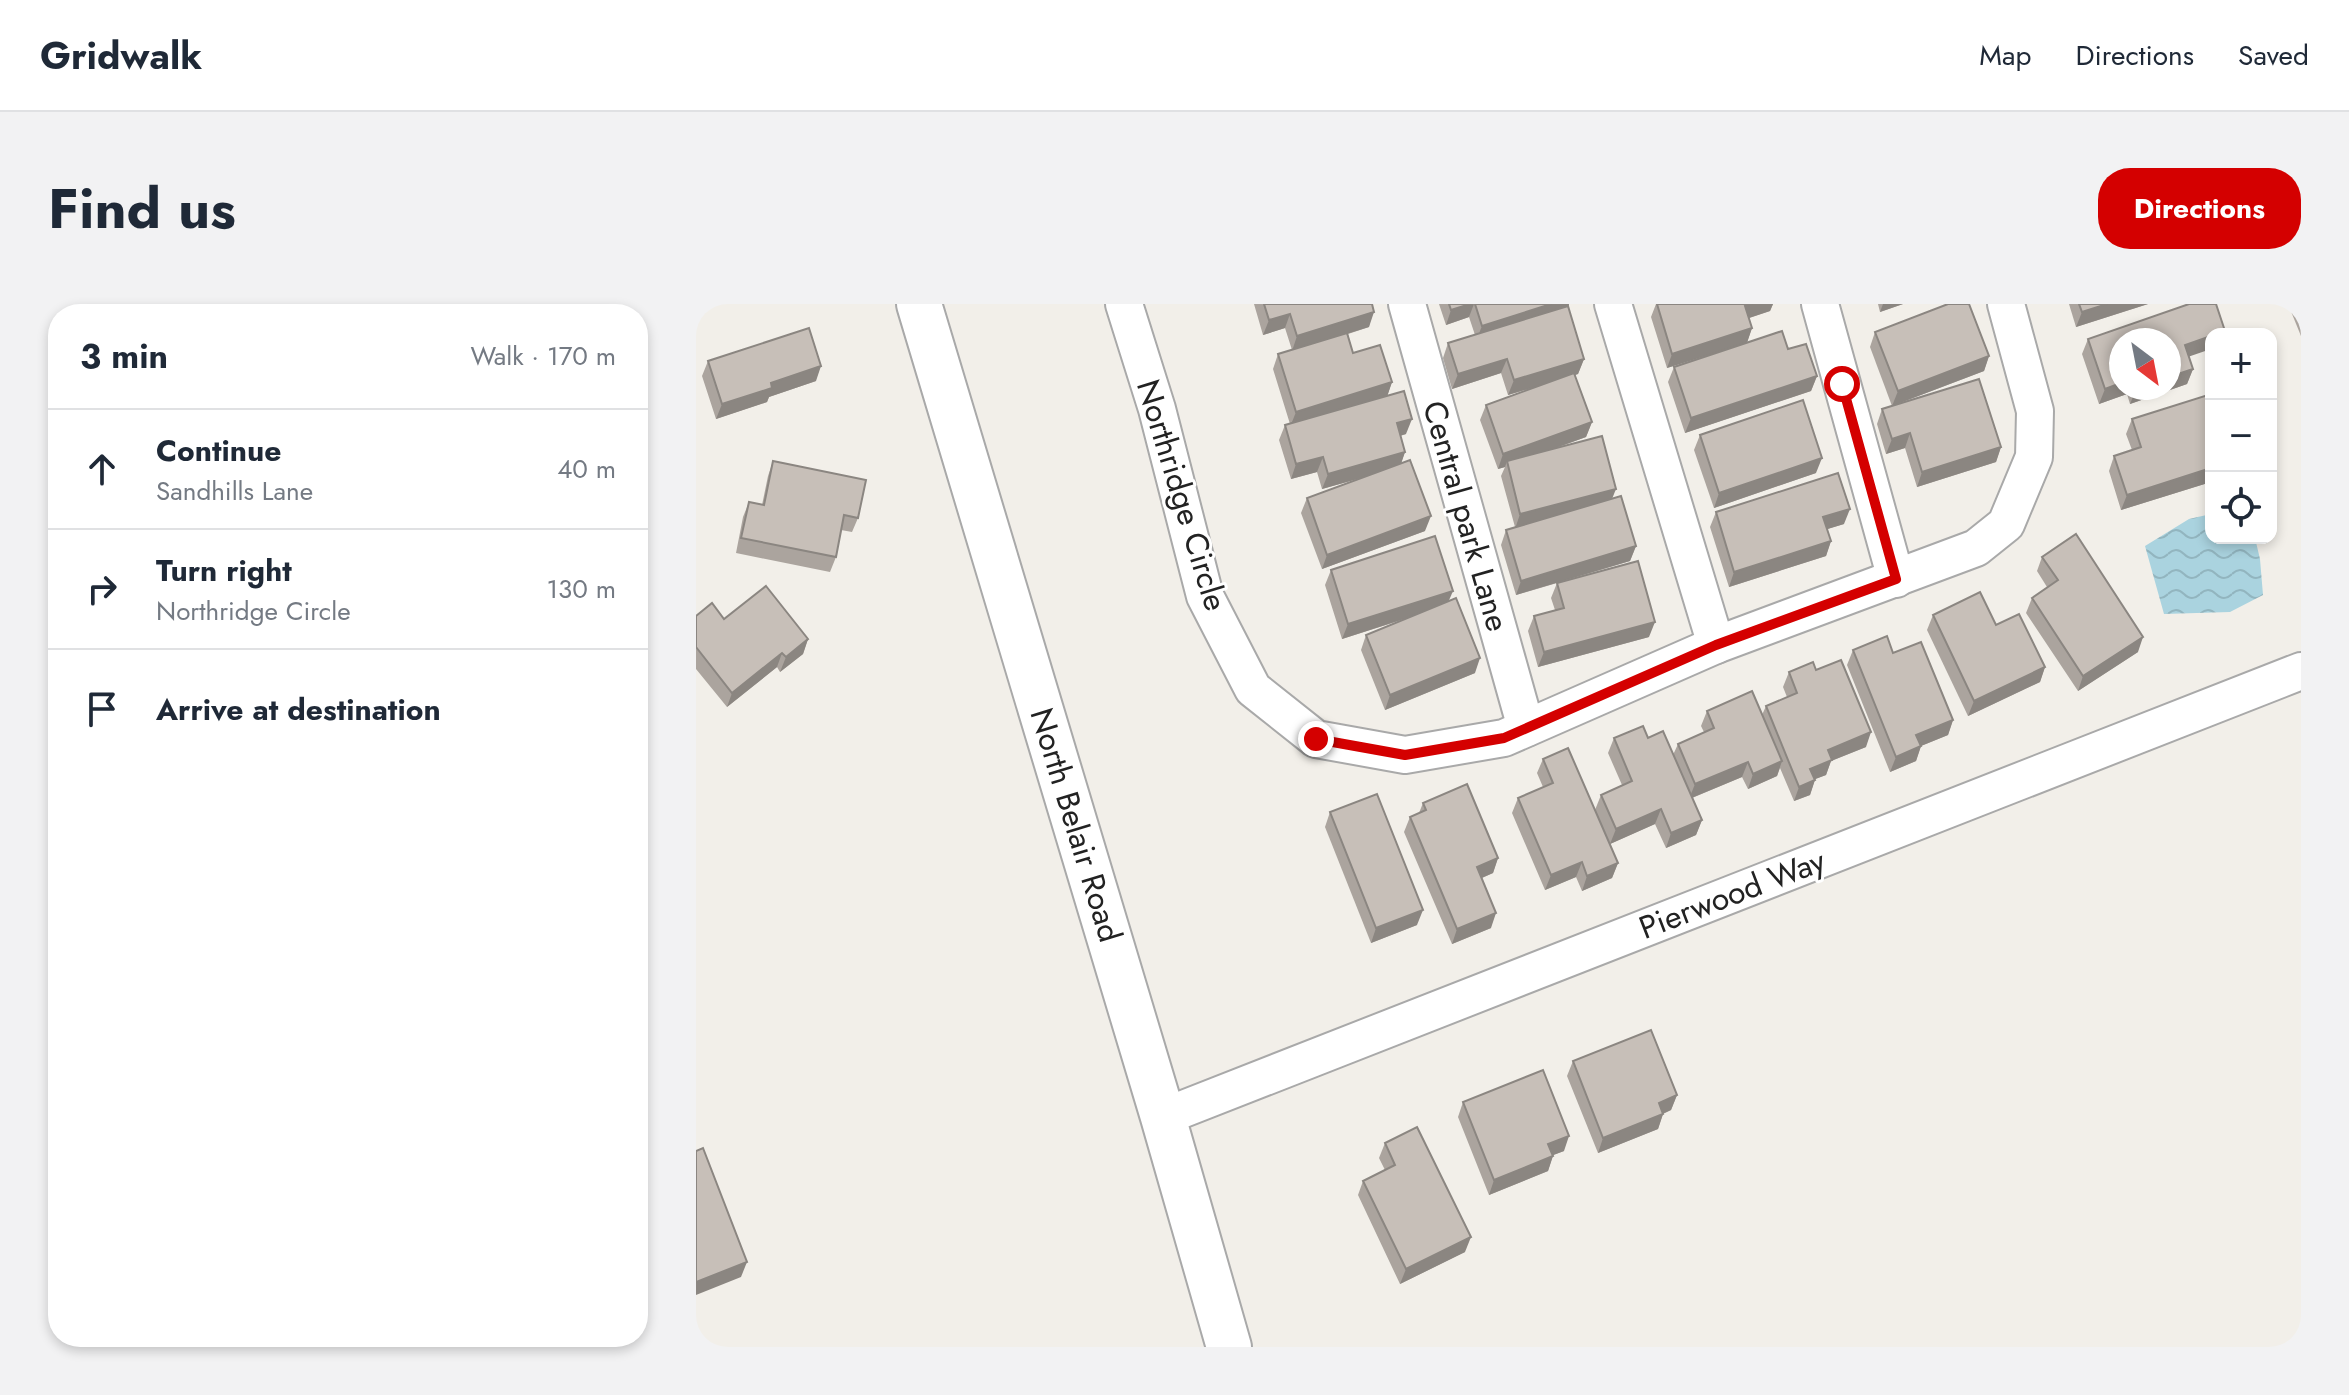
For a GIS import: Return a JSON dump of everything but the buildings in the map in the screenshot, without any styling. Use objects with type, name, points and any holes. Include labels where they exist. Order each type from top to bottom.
[{"type":"street","name":"North Belair Road","points":[[919,304],[1229,1347]]},
{"type":"street","name":"Northridge Circle","points":[[1124,304],[1157,409],[1205,596],[1253,689],[1316,739],[1405,755],[1504,738],[1716,645],[1976,548],[2006,524],[2034,457],[2035,411],[2006,304]]},
{"type":"street","name":"Central park Lane","points":[[1407,304],[1526,728]]},
{"type":"street","points":[[1613,304],[1716,645]]},
{"type":"street","points":[[1820,304],[1896,579]]},
{"type":"street","name":"Pierwood Way","points":[[1163,1117],[2301,671]]},
{"type":"water","points":[[2205,515],[2205,544],[2256,544],[2263,595],[2230,612],[2164,614],[2145,546],[2189,519]]},
{"type":"route","points":[[1316,739],[1405,755],[1504,738],[1716,645],[1896,579],[1842,384]]}]
